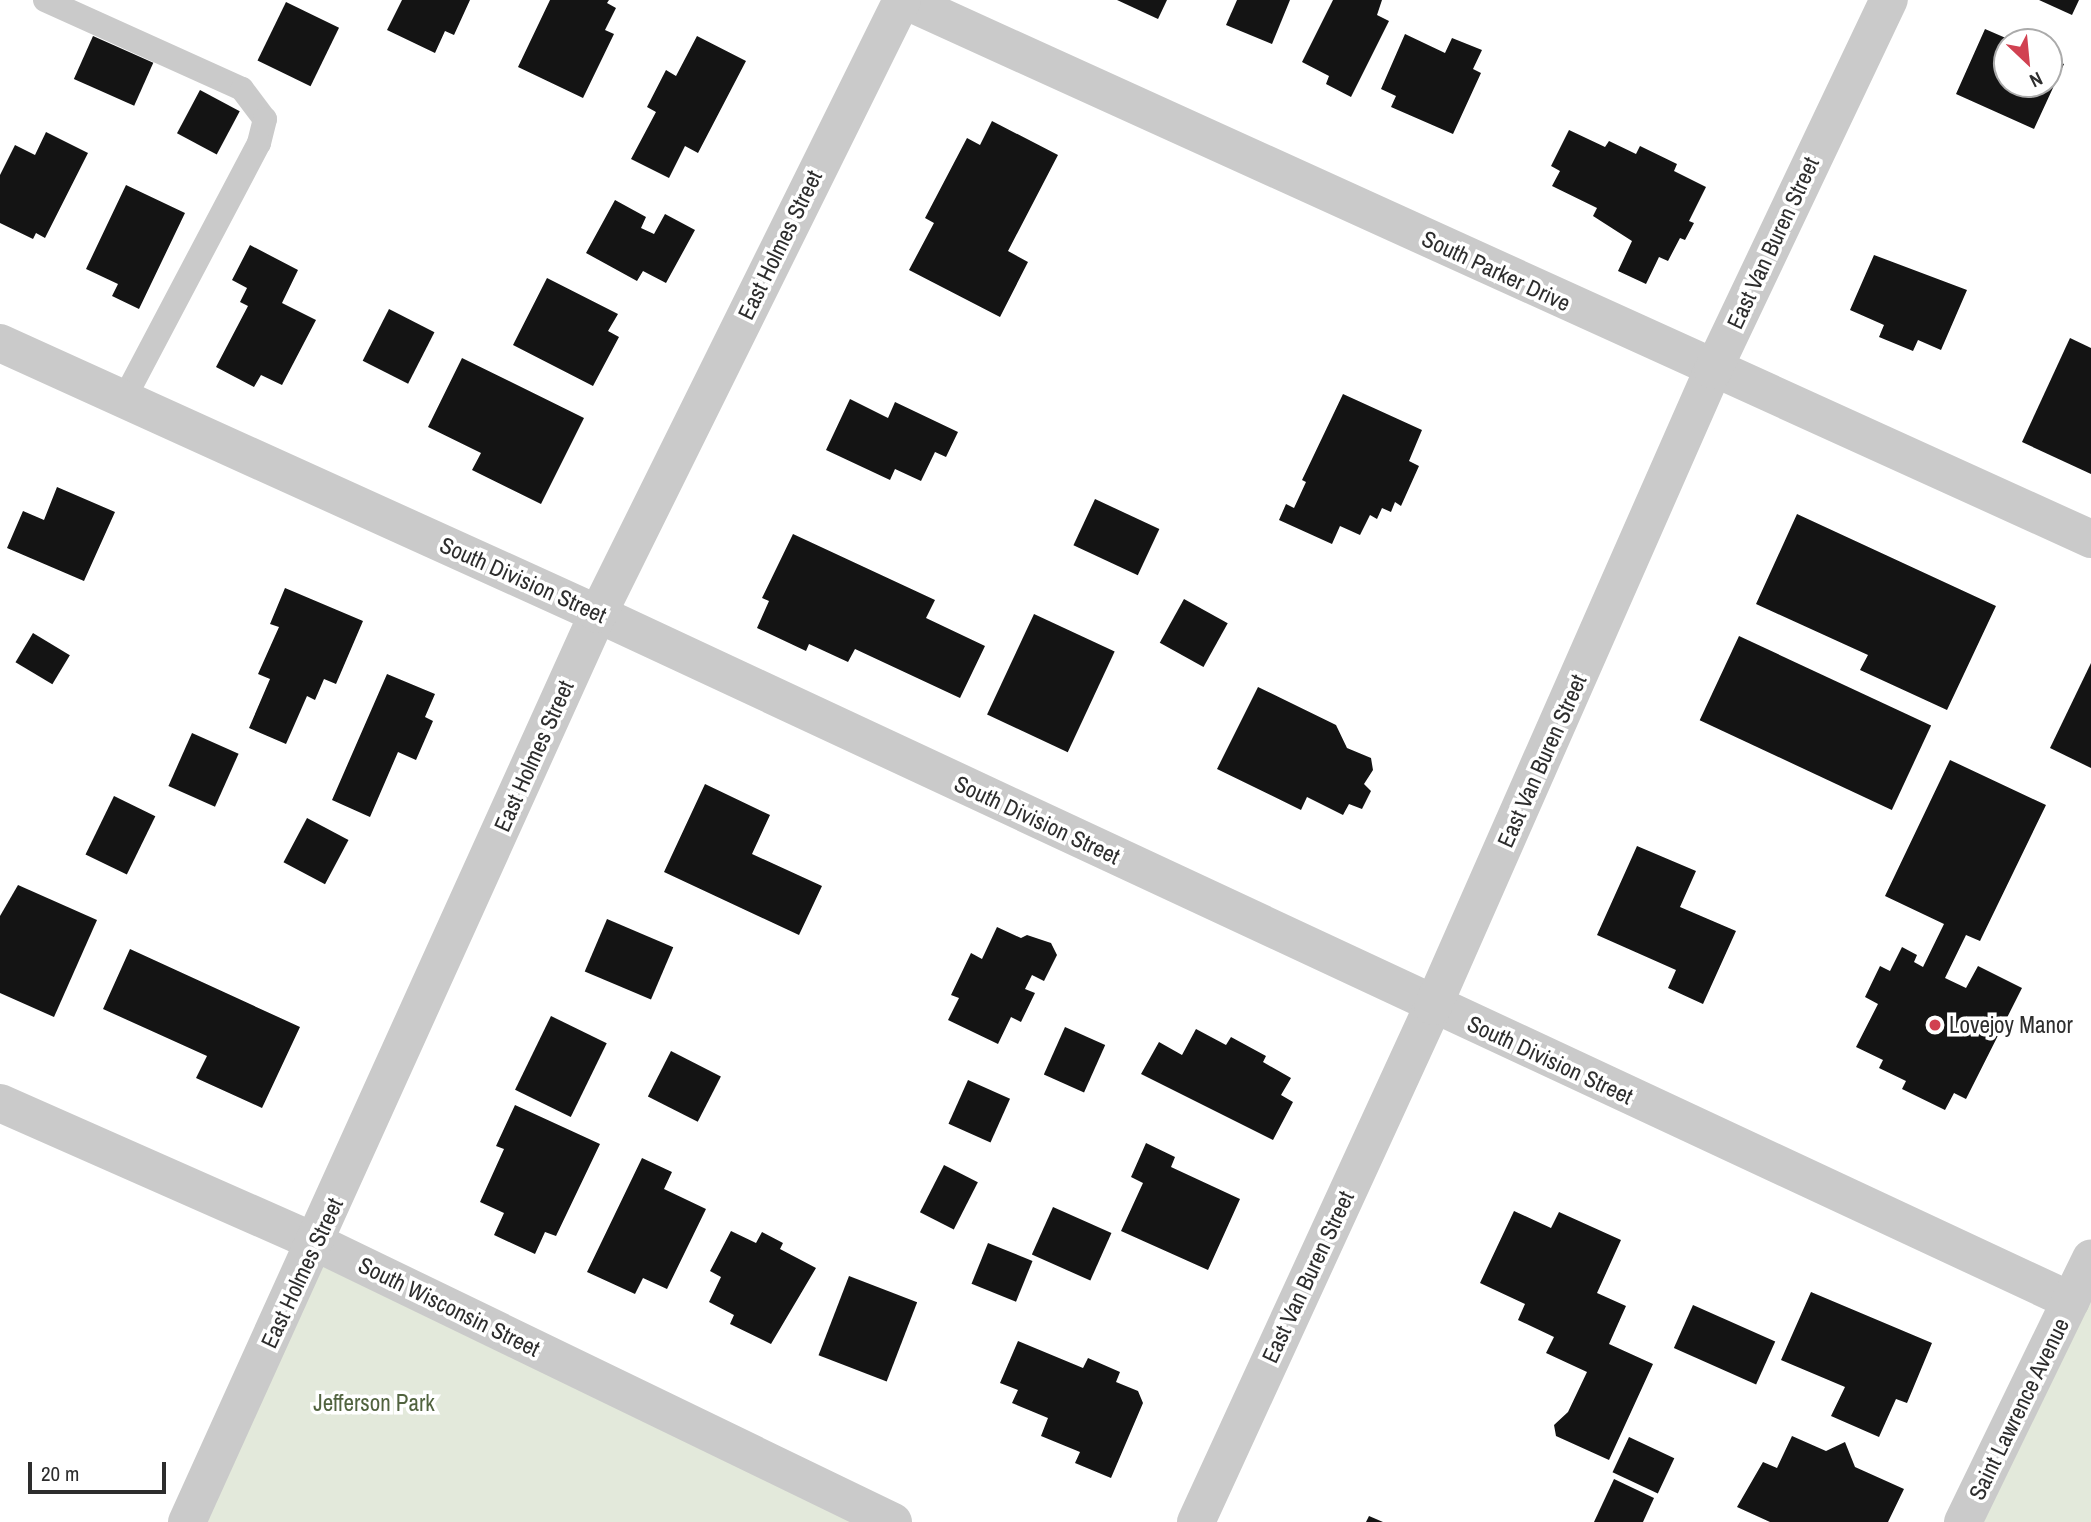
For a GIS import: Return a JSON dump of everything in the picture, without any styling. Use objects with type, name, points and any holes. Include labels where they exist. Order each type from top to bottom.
[{"type":"street","name":"South Parker Drive","points":[[903,0],[1713,370],[2091,539]]},
{"type":"street","name":"East Holmes Street","points":[[187,1522],[317,1243],[598,614],[903,0]]},
{"type":"street","name":"East Van Buren Street","points":[[1196,1522],[1433,1006],[1713,370],[1889,0]]},
{"type":"street","name":"South Division Street","points":[[0,343],[598,614],[1433,1006],[2071,1301]]},
{"type":"street","name":"South Wisconsin Street","points":[[0,1103],[317,1243],[893,1522]]},
{"type":"street","name":"Saint Lawrence Avenue","points":[[1963,1522],[2091,1258]]},
{"type":"lane","points":[[44,0],[242,89],[265,119],[259,143],[124,399]]},
{"type":"green space","name":"Jefferson Park","points":[[317,1243],[893,1522],[187,1522]]},
{"type":"green space","points":[[2091,1258],[2091,1522],[1963,1522]]},
{"type":"building","points":[[402,0],[470,0],[454,35],[445,31],[435,53],[387,30]]},
{"type":"building","points":[[550,0],[609,0],[607,3],[616,8],[605,30],[614,34],[583,98],[518,67]]},
{"type":"building","points":[[1117,0],[1167,0],[1158,19]]},
{"type":"building","points":[[1237,0],[1290,0],[1272,44],[1226,25]]},
{"type":"building","points":[[1333,0],[1382,0],[1377,15],[1389,21],[1351,97],[1326,84],[1329,76],[1302,62]]},
{"type":"building","points":[[2039,0],[2079,0],[2072,15]]},
{"type":"building","points":[[286,2],[339,28],[311,86],[258,60]]},
{"type":"building","points":[[1985,29],[1993,32],[1993,98],[2048,98],[2034,129],[1956,94]]},
{"type":"building","points":[[1405,34],[1445,53],[1452,38],[1482,50],[1473,69],[1481,73],[1453,134],[1391,107],[1396,96],[1381,89]]},
{"type":"building","points":[[93,36],[153,63],[134,106],[74,79]]},
{"type":"building","points":[[697,36],[746,61],[698,153],[685,146],[669,178],[631,159],[656,112],[647,107],[666,70],[676,76]]},
{"type":"building","points":[[200,90],[240,111],[217,154],[177,133]]},
{"type":"building","points":[[992,121],[1058,155],[1008,251],[1028,262],[1000,317],[909,270],[934,223],[925,218],[967,138],[980,145]]},
{"type":"building","points":[[1569,130],[1605,147],[1609,141],[1636,154],[1640,146],[1677,164],[1674,171],[1706,187],[1689,221],[1694,223],[1685,240],[1680,238],[1668,261],[1659,257],[1646,284],[1618,271],[1632,241],[1593,216],[1597,208],[1552,186],[1560,171],[1551,166]]},
{"type":"building","points":[[46,132],[88,153],[45,238],[36,233],[33,239],[0,223],[0,175],[15,145],[35,155]]},
{"type":"building","points":[[126,185],[185,213],[139,309],[112,296],[118,284],[86,269]]},
{"type":"building","points":[[615,200],[646,217],[641,228],[654,234],[665,214],[695,230],[666,283],[643,271],[637,281],[586,253]]},
{"type":"building","points":[[250,245],[298,270],[282,303],[316,320],[282,385],[261,375],[254,387],[216,367],[248,306],[240,302],[247,288],[232,280]]},
{"type":"building","points":[[1874,255],[1967,290],[1941,350],[1918,340],[1913,351],[1879,337],[1884,325],[1850,310]]},
{"type":"building","points":[[547,278],[618,314],[608,331],[619,337],[593,386],[513,345]]},
{"type":"building","points":[[389,309],[434,332],[408,384],[363,361]]},
{"type":"building","points":[[2070,338],[2091,348],[2091,474],[2022,442]]},
{"type":"building","points":[[462,358],[584,418],[541,504],[472,470],[481,453],[428,427]]},
{"type":"building","points":[[1343,394],[1422,430],[1409,461],[1419,466],[1401,506],[1395,502],[1391,512],[1382,508],[1377,519],[1370,515],[1360,535],[1340,526],[1332,544],[1279,520],[1286,504],[1294,508],[1306,482],[1302,480]]},
{"type":"building","points":[[850,399],[888,418],[895,402],[958,432],[946,457],[935,452],[921,481],[895,469],[890,480],[826,450]]},
{"type":"building","points":[[57,487],[115,512],[84,581],[7,548],[23,511],[44,520]]},
{"type":"building","points":[[1095,499],[1159,529],[1138,575],[1073,545]]},
{"type":"building","points":[[1797,514],[1996,606],[1947,710],[1860,670],[1868,655],[1756,604]]},
{"type":"building","points":[[793,534],[935,600],[926,618],[985,646],[960,698],[855,649],[848,662],[809,644],[806,651],[757,628],[769,601],[762,598]]},
{"type":"building","points":[[285,588],[363,621],[336,684],[324,679],[315,700],[307,696],[286,744],[249,728],[270,679],[258,674],[279,627],[270,624]]},
{"type":"building","points":[[1184,599],[1228,623],[1203,667],[1160,643]]},
{"type":"building","points":[[1034,614],[1115,652],[1068,752],[987,715]]},
{"type":"building","points":[[33,633],[70,655],[52,684],[15,662]]},
{"type":"building","points":[[1739,636],[1931,726],[1892,810],[1700,720]]},
{"type":"building","points":[[2091,663],[2091,768],[2050,748]]},
{"type":"building","points":[[387,674],[435,694],[425,717],[433,721],[416,760],[398,752],[370,817],[332,800]]},
{"type":"building","points":[[1258,687],[1336,725],[1347,748],[1371,758],[1373,770],[1364,784],[1371,791],[1362,809],[1349,804],[1343,815],[1307,797],[1301,810],[1217,769]]},
{"type":"building","points":[[192,733],[239,754],[215,807],[168,786]]},
{"type":"building","points":[[1950,760],[2046,805],[1980,941],[1966,935],[1945,978],[1966,988],[1978,966],[2022,988],[1966,1099],[1954,1093],[1945,1110],[1902,1089],[1906,1081],[1879,1068],[1883,1060],[1856,1047],[1878,1004],[1865,997],[1880,966],[1890,971],[1902,947],[1917,955],[1914,962],[1923,967],[1944,924],[1885,896]]},
{"type":"building","points":[[705,784],[770,815],[752,854],[822,886],[799,935],[664,872]]},
{"type":"building","points":[[114,796],[155,816],[127,875],[86,854]]},
{"type":"building","points":[[307,818],[348,840],[325,884],[284,862]]},
{"type":"building","points":[[1637,846],[1696,871],[1680,907],[1736,931],[1703,1004],[1668,988],[1676,970],[1597,935]]},
{"type":"building","points":[[18,885],[97,920],[54,1017],[0,993],[0,916]]},
{"type":"building","points":[[607,919],[673,947],[651,1000],[585,971]]},
{"type":"building","points":[[997,927],[1021,938],[1027,935],[1051,943],[1057,955],[1044,981],[1032,975],[1025,989],[1035,993],[1021,1022],[1011,1017],[998,1044],[948,1020],[959,998],[951,995],[971,953],[982,959]]},
{"type":"building","points":[[130,949],[300,1027],[262,1108],[196,1078],[207,1056],[103,1009]]},
{"type":"building","points":[[551,1016],[607,1043],[571,1117],[515,1090]]},
{"type":"building","points":[[1065,1027],[1105,1045],[1084,1092],[1044,1075]]},
{"type":"building","points":[[1196,1029],[1226,1045],[1231,1037],[1266,1056],[1263,1062],[1291,1078],[1281,1095],[1293,1102],[1273,1140],[1141,1074],[1159,1042],[1182,1055]]},
{"type":"building","points":[[671,1051],[721,1076],[698,1122],[648,1096]]},
{"type":"building","points":[[968,1080],[1010,1099],[990,1143],[948,1124]]},
{"type":"building","points":[[515,1105],[600,1144],[556,1236],[545,1232],[535,1254],[494,1235],[504,1213],[480,1202],[504,1149],[496,1146]]},
{"type":"building","points":[[1146,1143],[1175,1157],[1171,1167],[1240,1199],[1208,1270],[1121,1231],[1143,1183],[1131,1177]]},
{"type":"building","points":[[642,1158],[672,1172],[664,1189],[706,1209],[667,1289],[643,1278],[635,1294],[587,1272]]},
{"type":"building","points":[[944,1165],[978,1182],[954,1229],[920,1212]]},
{"type":"building","points":[[1053,1207],[1111,1233],[1090,1281],[1032,1255]]},
{"type":"building","points":[[1514,1211],[1551,1228],[1559,1212],[1621,1240],[1597,1293],[1626,1306],[1609,1344],[1653,1364],[1609,1460],[1556,1436],[1554,1425],[1568,1412],[1587,1372],[1546,1353],[1554,1337],[1518,1320],[1525,1304],[1480,1283]]},
{"type":"building","points":[[731,1231],[756,1243],[762,1232],[783,1243],[780,1249],[816,1268],[771,1344],[730,1324],[734,1315],[709,1302],[721,1277],[710,1271]]},
{"type":"building","points":[[988,1243],[1033,1261],[1016,1302],[972,1284]]},
{"type":"building","points":[[849,1276],[917,1302],[887,1382],[819,1355]]},
{"type":"building","points":[[1811,1292],[1932,1343],[1907,1403],[1896,1399],[1879,1437],[1831,1416],[1845,1387],[1781,1360]]},
{"type":"building","points":[[1693,1305],[1775,1342],[1756,1385],[1674,1348]]},
{"type":"building","points":[[1018,1341],[1083,1368],[1088,1358],[1120,1372],[1116,1382],[1138,1391],[1143,1403],[1111,1478],[1075,1463],[1080,1452],[1041,1436],[1048,1418],[1012,1403],[1018,1390],[1000,1383]]},
{"type":"building","points":[[1792,1436],[1826,1451],[1845,1442],[1855,1467],[1904,1489],[1888,1522],[1770,1522],[1737,1507],[1763,1462],[1777,1468]]},
{"type":"building","points":[[1629,1437],[1674,1458],[1658,1493],[1613,1472]]},
{"type":"building","points":[[1614,1479],[1654,1498],[1643,1522],[1594,1522]]},
{"type":"building","points":[[1369,1516],[1383,1522],[1366,1522]]},
{"type":"place","name":"Lovejoy Manor","points":[[1935,1025]]}]
